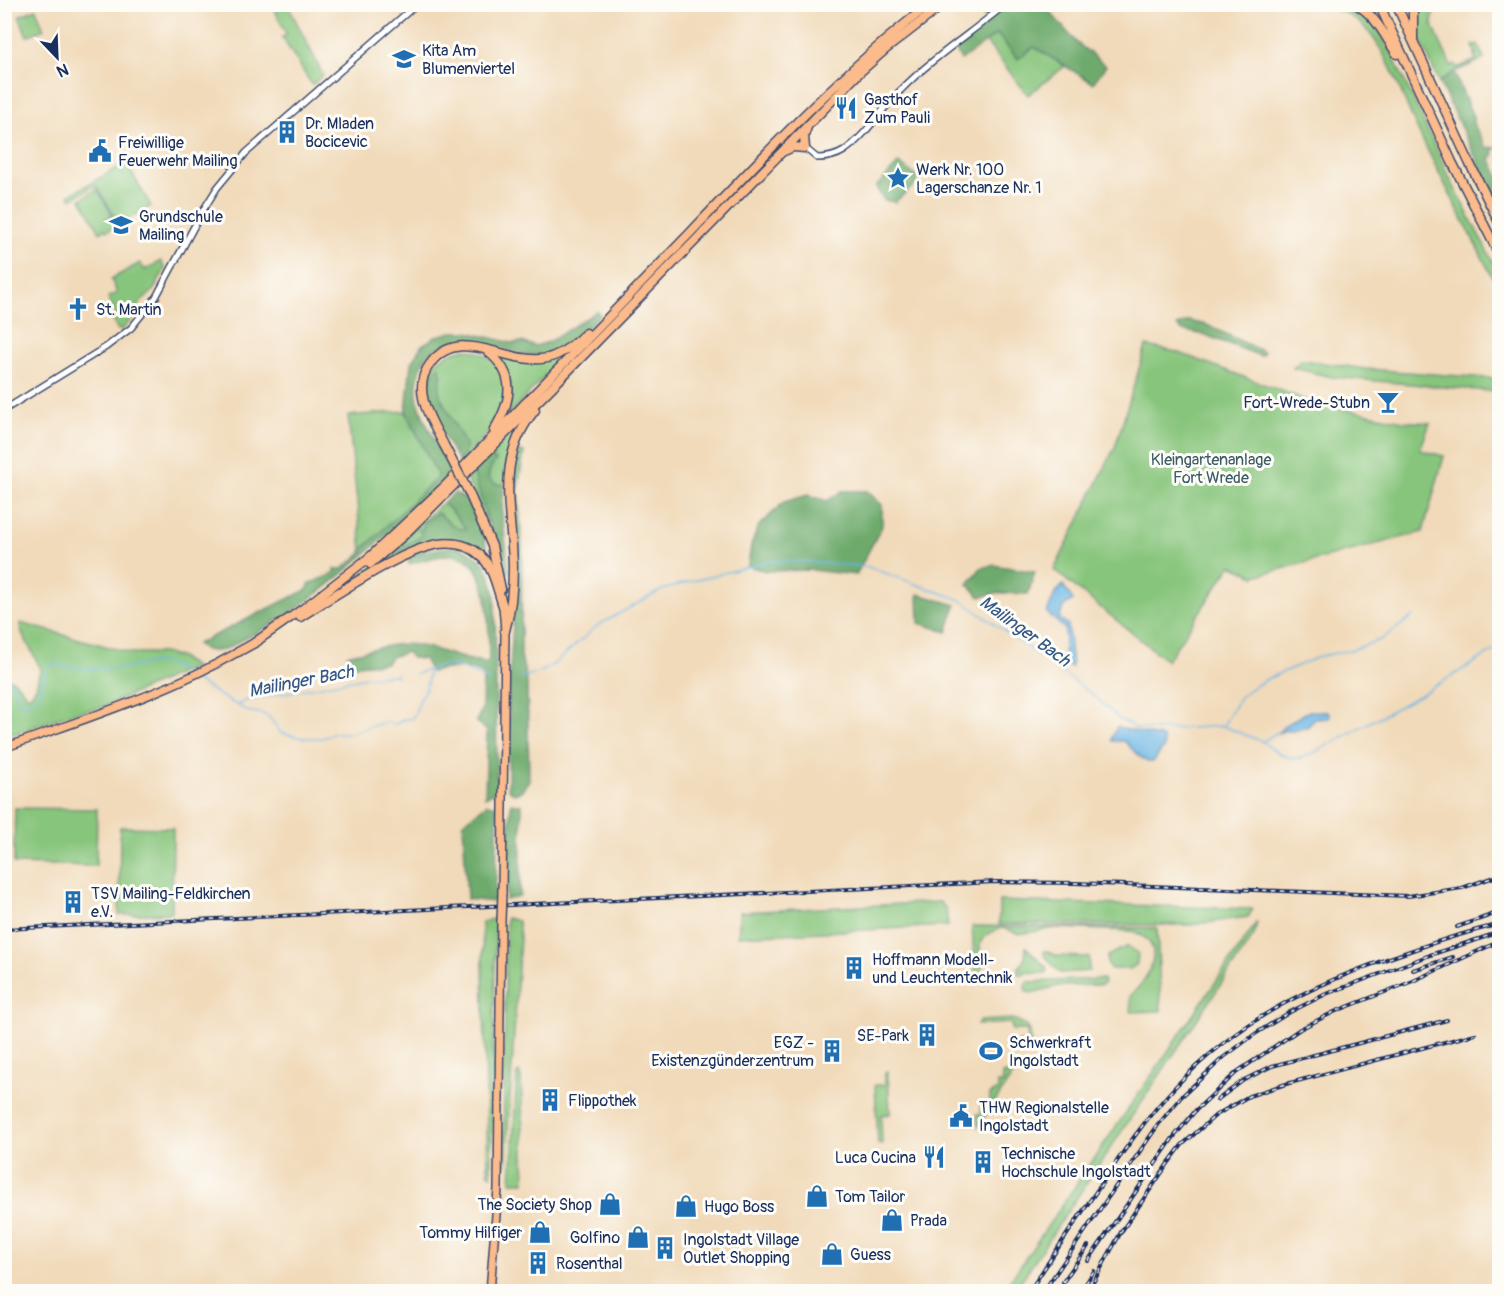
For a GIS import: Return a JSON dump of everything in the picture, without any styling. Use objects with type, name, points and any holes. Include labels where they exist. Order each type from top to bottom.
[{"type":"highway","points":[[254,643],[304,609],[371,556],[445,486],[783,136],[885,39],[930,4]]},
{"type":"highway","points":[[306,614],[403,536],[562,377],[808,124],[886,49],[944,4]]},
{"type":"highway","points":[[1356,4],[1371,14],[1420,94]]},
{"type":"highway","points":[[1378,4],[1400,58]]},
{"type":"highway","points":[[1378,4],[1500,256]]},
{"type":"highway","points":[[1396,4],[1500,224]]},
{"type":"highway","points":[[1413,4],[1413,43]]},
{"type":"highway","points":[[780,152],[793,147],[805,148],[804,136],[808,124]]},
{"type":"highway","points":[[503,606],[499,574],[492,546],[469,493],[429,416],[423,398],[422,386],[426,369],[435,357],[451,347],[471,346],[520,357],[547,358],[570,347],[629,296]]},
{"type":"highway","points":[[484,349],[502,367],[509,393],[506,410],[484,445]]},
{"type":"highway","points":[[504,631],[510,612],[513,566],[508,509],[510,466],[523,428],[562,377]]},
{"type":"highway","points":[[238,652],[397,560],[424,549],[448,544],[465,546],[475,551],[487,562],[503,606]]},
{"type":"main road","points":[[492,1292],[497,1202],[502,893],[503,606]]},
{"type":"main road","points":[[4,748],[138,699],[181,681],[238,652]]},
{"type":"street","points":[[4,410],[106,347],[131,328],[156,297],[202,212],[235,165],[279,123],[417,4]]},
{"type":"street","points":[[805,148],[813,156],[820,158],[842,153],[913,78],[1006,4]]},
{"type":"green space","points":[[272,5],[288,5],[323,75],[312,85],[282,37],[287,35]]},
{"type":"green space","points":[[988,5],[1044,5],[1076,42],[1106,66],[1093,83],[1034,47],[1018,59],[997,34],[961,60],[955,49],[989,22],[980,11]]},
{"type":"green space","points":[[1314,5],[1350,5],[1370,17],[1392,54],[1454,187],[1499,274],[1499,290],[1420,135],[1381,49],[1363,26],[1352,17],[1335,9]]},
{"type":"green space","points":[[1416,5],[1435,5],[1432,24],[1451,66],[1455,64],[1457,68],[1476,60],[1473,46],[1478,44],[1484,59],[1454,72],[1439,82],[1419,37]]},
{"type":"green space","points":[[36,9],[44,29],[27,36],[19,16]]},
{"type":"green space","points":[[997,34],[1018,58],[1034,46],[1065,66],[1028,95],[986,42]]},
{"type":"green space","points":[[1454,72],[1473,117],[1473,123],[1487,148],[1494,149],[1499,146],[1490,158],[1499,177],[1499,206],[1439,82]]},
{"type":"green space","points":[[126,163],[151,206],[107,231],[105,229],[100,232],[81,199],[97,189],[112,215],[106,219],[114,215],[96,185],[71,199],[69,195]]},
{"type":"green space","points":[[899,163],[917,177],[917,183],[895,202],[884,200],[876,187]]},
{"type":"green space","points":[[161,261],[165,269],[153,291],[140,303],[131,320],[122,330],[118,330],[113,321],[116,314],[108,297],[117,293],[111,279],[140,263],[145,270]]},
{"type":"green space","points":[[597,311],[600,315],[576,338],[549,354],[523,354],[470,341],[448,343],[431,352],[420,371],[417,386],[418,401],[428,428],[452,472],[353,565],[299,607],[271,625],[224,649],[208,650],[197,644],[308,589],[309,584],[335,573],[335,569],[342,569],[362,553],[362,550],[438,477],[406,411],[411,363],[422,345],[437,336],[452,332],[467,332],[535,346],[549,342]]},
{"type":"green space","points":[[1189,321],[1207,325],[1264,352],[1261,356],[1205,335],[1181,330],[1177,326]]},
{"type":"green space","name":"Kleingartenanlage Fort Wrede","points":[[1146,346],[1177,352],[1311,402],[1403,421],[1430,423],[1420,450],[1444,456],[1423,532],[1255,576],[1231,565],[1167,661],[1054,570],[1115,447]]},
{"type":"green space","points":[[466,349],[485,355],[497,365],[505,383],[505,396],[502,409],[495,422],[460,465],[458,461],[463,457],[466,446],[440,396],[438,389],[442,375],[430,384],[431,408],[426,387],[428,377],[437,362],[445,356]]},
{"type":"green space","points":[[568,352],[507,416],[511,398],[510,384],[497,354],[519,360]]},
{"type":"green space","points":[[1302,360],[1366,369],[1499,379],[1499,392],[1332,377],[1293,368]]},
{"type":"green space","points":[[440,367],[440,396],[466,446],[463,457],[458,461],[440,427],[430,400],[429,387],[432,376]]},
{"type":"green space","points":[[405,411],[439,477],[362,550],[348,416]]},
{"type":"green space","points":[[519,425],[508,458],[504,485],[495,484],[488,478],[495,460],[492,458],[473,471]]},
{"type":"green space","points":[[519,451],[524,452],[518,488],[522,545],[521,656],[527,683],[529,780],[523,789],[514,794],[508,789],[509,682],[516,581],[510,493],[516,454]]},
{"type":"green space","points":[[492,457],[496,460],[490,469],[488,478],[495,484],[504,485],[502,514],[509,572],[504,574],[473,471]]},
{"type":"green space","points":[[473,471],[492,532],[466,478]]},
{"type":"green space","points":[[842,491],[867,491],[882,505],[882,526],[856,575],[811,570],[766,571],[748,566],[751,546],[758,527],[784,502],[808,495],[827,501]]},
{"type":"green space","points":[[455,493],[469,502],[485,540],[487,554],[462,542],[440,540],[419,545],[394,556],[393,553],[396,550],[421,537],[419,530],[424,528],[423,523],[437,513],[457,528],[466,529],[444,502]]},
{"type":"green space","points":[[444,502],[466,528],[464,530],[451,524],[425,528],[421,537],[396,550],[395,555],[433,540],[446,541],[351,584]]},
{"type":"green space","points":[[458,547],[474,555],[485,565],[495,596],[497,791],[485,797],[487,731],[476,721],[482,709],[483,675],[466,669],[443,669],[431,672],[424,659],[412,658],[407,652],[391,657],[386,663],[353,665],[347,655],[407,644],[471,660],[489,662],[486,598],[482,581],[475,568],[465,558],[450,555],[409,564],[408,558],[441,548]]},
{"type":"green space","points":[[994,565],[1035,572],[1028,594],[998,593],[980,597],[968,584],[981,568]]},
{"type":"green space","points":[[918,594],[956,605],[947,632],[919,623]]},
{"type":"green space","points":[[20,623],[131,653],[163,653],[179,657],[195,667],[100,708],[73,713],[5,737],[5,678],[16,682],[28,696],[36,686],[41,669],[22,633]]},
{"type":"green space","points":[[511,803],[522,805],[520,896],[506,900]]},
{"type":"green space","points":[[487,804],[498,806],[495,902],[467,899],[463,823]]},
{"type":"green space","points":[[15,808],[97,809],[96,866],[14,864]]},
{"type":"green space","points":[[120,827],[173,828],[172,913],[119,915]]},
{"type":"green space","points":[[999,901],[1253,909],[1248,917],[1190,925],[999,924]]},
{"type":"green space","points":[[940,902],[946,909],[948,926],[738,936],[740,912]]},
{"type":"green space","points":[[496,918],[491,1175],[488,1172],[482,922]]},
{"type":"green space","points":[[506,918],[518,921],[520,937],[506,1164],[503,1169]]},
{"type":"green space","points":[[1257,922],[1254,935],[1014,1291],[1003,1291]]},
{"type":"green space","points":[[972,926],[1157,928],[1161,1011],[1131,1012],[1130,996],[1149,971],[1153,953],[1144,937],[1132,931],[1056,928],[1019,934],[1003,928],[997,929],[985,936],[980,944],[980,957],[983,962],[980,973],[975,973]]},
{"type":"green space","points":[[1128,946],[1138,953],[1137,964],[1130,969],[1111,969],[1107,963],[1107,956]]},
{"type":"green space","points":[[1026,947],[1047,968],[1046,973],[1018,974],[1018,969],[1025,958]]},
{"type":"green space","points":[[1046,951],[1057,956],[1089,957],[1089,971],[1060,973],[1044,955]]},
{"type":"green space","points":[[1103,979],[1102,985],[1058,986],[1031,993],[1026,991],[1025,986],[1028,982]]},
{"type":"green space","points":[[1012,1019],[1024,1024],[1030,1033],[1031,1044],[1026,1055],[1027,1044],[1013,1043],[1028,1042],[1027,1030],[1012,1030],[1011,1023],[977,1025],[980,1021]]},
{"type":"green space","points":[[519,1072],[525,1182],[511,1182],[517,1074]]},
{"type":"green space","points":[[888,1072],[890,1114],[881,1115],[882,1144],[878,1144],[875,1085],[885,1085],[885,1073]]},
{"type":"green space","points":[[1014,1073],[978,1127],[977,1114],[981,1114],[981,1105],[990,1105],[990,1095],[998,1090],[998,1083],[1003,1083],[1002,1074]]},
{"type":"water","points":[[1063,585],[1073,600],[1065,605],[1059,618],[1068,625],[1072,667],[1067,666],[1064,662],[1065,629],[1047,613],[1055,594]]},
{"type":"water","points":[[1309,711],[1328,712],[1330,716],[1315,719],[1307,727],[1278,733],[1285,725]]},
{"type":"water","points":[[1117,727],[1163,738],[1164,747],[1153,762],[1148,762],[1124,741],[1112,741]]},
{"type":"waterway","name":"Mailinger Bach","points":[[521,677],[541,672],[554,664],[597,626],[660,591],[770,561],[868,567],[961,600],[1092,694],[1119,719],[1136,728],[1157,730],[1223,726],[1261,741],[1280,754],[1291,758],[1302,758],[1315,752],[1422,694],[1500,647]]},
{"type":"waterway","points":[[1223,726],[1240,697],[1250,689],[1269,678],[1321,656],[1352,650],[1382,639],[1413,616]]},
{"type":"waterway","name":"Mailinger Bach","points":[[4,681],[10,681],[20,701],[26,704],[35,698],[48,667],[54,664],[82,669],[127,668],[159,662],[172,665],[189,676]]},
{"type":"waterway","name":"Mailinger Bach","points":[[415,674],[436,667],[455,665],[489,680]]},
{"type":"waterway","points":[[237,705],[247,711],[269,717],[281,733],[303,738],[323,738],[334,733],[350,733],[385,722],[396,724],[404,719],[411,719],[426,689],[429,669]]},
{"type":"waterway","name":"Mailinger Bach","points":[[193,679],[236,705],[248,700],[367,677],[397,675]]},
{"type":"waterway","points":[[1263,741],[1278,732]]},
{"type":"railway","points":[[4,929],[995,882],[1408,896],[1462,888],[1500,875]]},
{"type":"railway","points":[[1457,927],[1500,912]]},
{"type":"railway","points":[[1029,1292],[1144,1123],[1174,1088],[1226,1041],[1280,1006],[1339,977],[1427,945],[1500,924]]},
{"type":"railway","points":[[1043,1292],[1158,1125],[1181,1097],[1224,1057],[1290,1012],[1326,994],[1430,955],[1500,932]]},
{"type":"railway","points":[[1088,1261],[1173,1138],[1196,1110],[1237,1072],[1300,1029],[1334,1012],[1413,981],[1500,941]]},
{"type":"railway","points":[[1413,970],[1453,957]]},
{"type":"railway","points":[[1217,1100],[1244,1080],[1272,1066],[1447,1020]]},
{"type":"railway","points":[[1094,1281],[1121,1232],[1167,1165],[1182,1145],[1216,1115],[1249,1096],[1286,1084],[1475,1034]]},
{"type":"railway","points":[[1063,1282],[1088,1246]]},
{"type":"railway","points":[[1081,1291],[1094,1271]]},
{"type":"place","name":"Kita Am Blumenviertel","points":[[404,59]]},
{"type":"place","name":"Gasthof Zum Pauli","points":[[846,108]]},
{"type":"place","name":"Dr. Mladen Bocicevic","points":[[287,132]]},
{"type":"place","name":"Freiwillige Feuerwehr Mailing","points":[[100,151]]},
{"type":"place","name":"Werk Nr. 100 Lagerschanze Nr. 1","points":[[898,178]]},
{"type":"place","name":"Grundschule Mailing","points":[[121,225]]},
{"type":"place","name":"St. Martin","points":[[78,309]]},
{"type":"place","name":"Fort-Wrede-Stubn","points":[[1388,402]]},
{"type":"place","name":"TSV Mailing-Feldkirchen e.V.","points":[[73,902]]},
{"type":"place","name":"Hoffmann Modell- und Leuchtentechnik","points":[[854,968]]},
{"type":"place","name":"SE-Park","points":[[927,1035]]},
{"type":"place","name":"EGZ - Existenzgünderzentrum","points":[[832,1051]]},
{"type":"place","name":"Schwerkraft Ingolstadt","points":[[991,1051]]},
{"type":"place","name":"Flippothek","points":[[550,1100]]},
{"type":"place","name":"THW Regionalstelle Ingolstadt","points":[[961,1116]]},
{"type":"place","name":"Luca Cucina","points":[[934,1157]]},
{"type":"place","name":"Technische Hochschule Ingolstadt","points":[[983,1162]]},
{"type":"place","name":"Tom Tailor","points":[[817,1196]]},
{"type":"place","name":"The Society Shop","points":[[610,1204]]},
{"type":"place","name":"Hugo Boss","points":[[686,1206]]},
{"type":"place","name":"Prada","points":[[892,1220]]},
{"type":"place","name":"Tommy Hilfiger","points":[[540,1232]]},
{"type":"place","name":"Golfino","points":[[638,1237]]},
{"type":"place","name":"Ingolstadt Village Outlet Shopping","points":[[665,1248]]},
{"type":"place","name":"Guess","points":[[832,1254]]},
{"type":"place","name":"Rosenthal","points":[[538,1263]]}]
